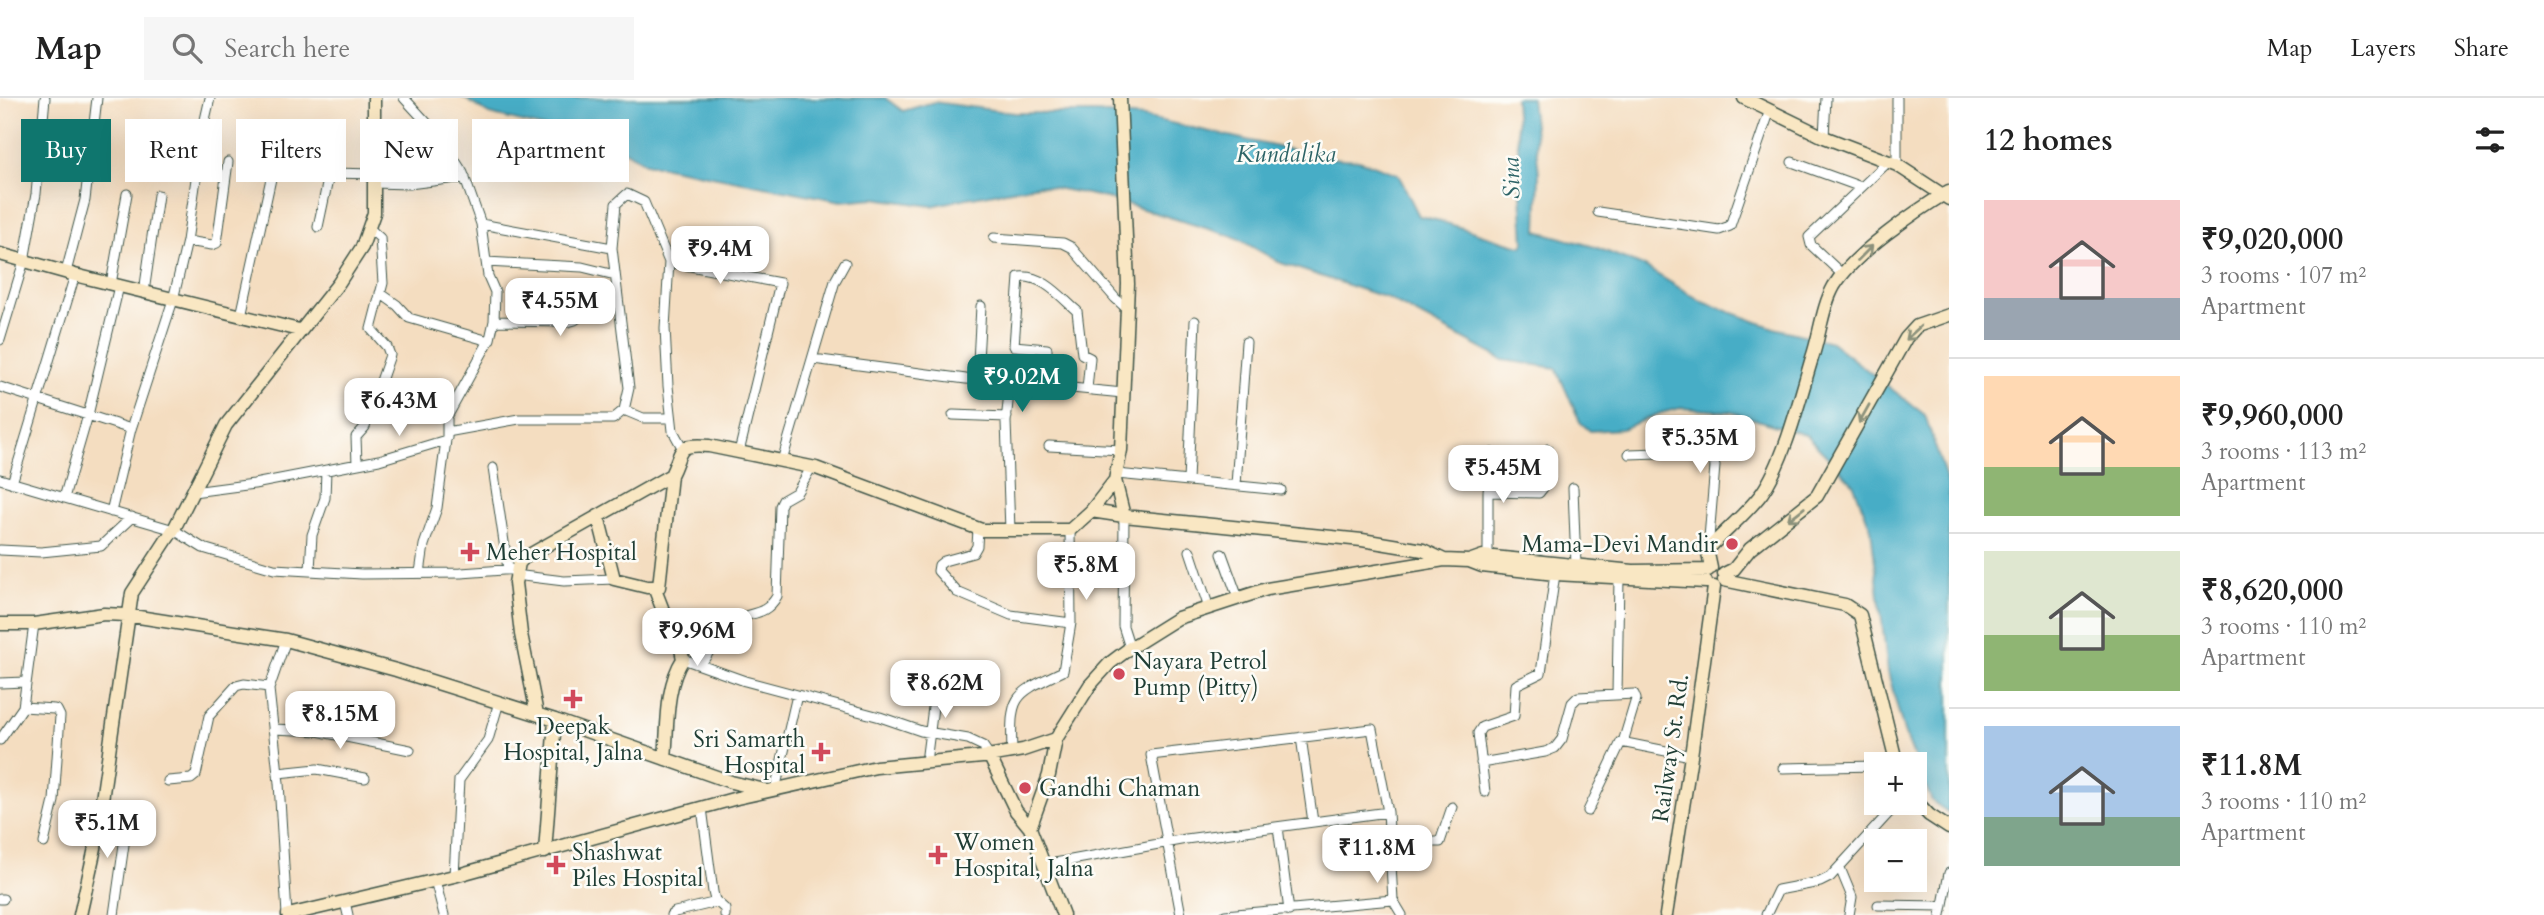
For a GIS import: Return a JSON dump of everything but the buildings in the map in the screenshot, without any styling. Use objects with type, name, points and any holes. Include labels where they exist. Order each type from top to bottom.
[{"type":"street","points":[[44,119],[45,98]]},
{"type":"street","points":[[94,119],[97,98]]},
{"type":"street","points":[[111,512],[131,429],[173,300],[187,240],[210,98]]},
{"type":"street","points":[[374,98],[374,119]]},
{"type":"street","points":[[404,98],[440,137],[465,177],[481,224],[488,276],[495,292],[494,321],[489,341],[447,417],[437,508],[424,545],[420,573]]},
{"type":"street","points":[[1120,98],[1128,284],[1121,450],[1116,477],[1124,516],[1123,626],[1130,648]]},
{"type":"street","points":[[1713,571],[1762,493],[1789,433],[1827,303],[1836,283],[1881,237],[1947,195],[1893,163],[1824,137],[1744,98]]},
{"type":"street","points":[[1824,137],[1826,98]]},
{"type":"street","points":[[1893,163],[1896,98]]},
{"type":"street","points":[[1598,212],[1719,230],[1730,226],[1770,110]]},
{"type":"street","points":[[187,240],[212,245],[217,243],[228,162]]},
{"type":"street","points":[[1792,162],[1861,187]]},
{"type":"street","points":[[1843,275],[1811,244],[1810,237],[1861,187],[1893,163]]},
{"type":"street","points":[[318,227],[329,175],[334,173],[360,176]]},
{"type":"street","points":[[458,178],[465,177]]},
{"type":"street","points":[[0,341],[24,261],[37,182]]},
{"type":"street","points":[[12,483],[71,274],[87,182]]},
{"type":"street","points":[[241,316],[270,182]]},
{"type":"street","points":[[80,915],[94,848],[132,593],[174,530],[226,425],[338,284],[362,247],[374,213],[373,182]]},
{"type":"street","points":[[397,182],[425,182]]},
{"type":"street","points":[[64,498],[88,415],[115,285],[127,194]]},
{"type":"street","points":[[192,492],[357,464],[447,436],[519,419],[614,419],[624,410],[629,388],[612,248],[617,204],[627,194],[644,202],[669,262],[665,328],[671,418],[673,431],[683,449]]},
{"type":"street","points":[[144,292],[158,195]]},
{"type":"street","points":[[481,224],[612,248]]},
{"type":"street","points":[[357,464],[356,437],[365,427],[390,355],[371,327],[383,276],[380,238],[369,228]]},
{"type":"street","points":[[994,238],[1063,243],[1071,247],[1127,309]]},
{"type":"street","points":[[0,254],[299,330]]},
{"type":"street","points":[[486,262],[582,267],[615,275]]},
{"type":"street","points":[[669,262],[780,283],[739,452]]},
{"type":"street","points":[[782,461],[835,281],[845,263]]},
{"type":"street","points":[[1047,385],[1047,349],[1014,346],[1019,277],[1030,276],[1047,285],[1077,311],[1082,354],[1090,359],[1087,389]]},
{"type":"street","points":[[380,293],[397,304],[409,318],[489,341]]},
{"type":"street","points":[[494,321],[568,322],[592,307],[618,302]]},
{"type":"street","points":[[977,380],[981,306]]},
{"type":"street","points":[[1469,561],[1482,566],[1619,578],[1734,569],[1750,549],[1817,496],[1906,338],[1917,326],[1947,317]]},
{"type":"street","points":[[1188,481],[1195,321]]},
{"type":"street","points":[[1236,485],[1245,342]]},
{"type":"street","points":[[813,359],[977,380],[1124,393]]},
{"type":"street","points":[[1010,382],[1007,418],[1010,530]]},
{"type":"street","points":[[0,387],[131,429]]},
{"type":"street","points":[[624,410],[643,418],[671,418]]},
{"type":"street","points":[[953,415],[1007,418]]},
{"type":"street","points":[[0,479],[174,530],[202,548],[274,569],[362,573],[514,571],[564,581],[614,579],[659,587],[671,475],[678,453],[699,445],[811,468],[978,529],[1070,530],[1091,511],[1116,477]]},
{"type":"street","points":[[1049,446],[1121,450]]},
{"type":"street","points":[[1489,492],[1539,493],[1548,449]]},
{"type":"street","points":[[1629,454],[1689,452],[1714,461],[1713,571]]},
{"type":"street","points":[[1488,556],[1492,453]]},
{"type":"street","points":[[494,468],[537,714]]},
{"type":"street","points":[[701,664],[729,624],[763,612],[777,596],[780,506],[783,500],[797,492],[811,468]]},
{"type":"street","points":[[310,570],[313,533],[325,498],[326,470]]},
{"type":"street","points":[[514,571],[524,558],[671,475]]},
{"type":"street","points":[[1116,477],[1281,490]]},
{"type":"street","points":[[1573,488],[1576,565]]},
{"type":"street","points":[[1091,511],[1362,540],[1423,550],[1444,560]]},
{"type":"street","points":[[598,516],[614,579]]},
{"type":"street","points":[[0,550],[41,552],[101,546],[132,517]]},
{"type":"street","points":[[978,529],[977,546],[973,553],[944,561],[939,565],[938,571],[950,586],[957,592],[1007,613],[1071,623]]},
{"type":"street","points":[[1012,752],[1016,699],[1024,689],[1063,671],[1071,623],[1070,530]]},
{"type":"street","points":[[1190,551],[1209,608]]},
{"type":"street","points":[[1222,554],[1238,598]]},
{"type":"street","points":[[1030,828],[1049,775],[1056,739],[1090,685],[1110,663],[1178,618],[1267,589],[1444,560],[1469,561],[1488,556],[1633,571],[1713,571],[1844,605],[1860,615],[1894,752]]},
{"type":"street","name":"Railway St. Rd.","points":[[1666,915],[1691,756],[1713,571]]},
{"type":"street","points":[[1485,792],[1479,730],[1514,716],[1516,685],[1541,673],[1555,574]]},
{"type":"street","points":[[1617,694],[1619,578]]},
{"type":"street","points":[[654,587],[669,626],[680,644],[682,659],[671,687],[665,759]]},
{"type":"street","points":[[0,624],[34,624],[104,614],[129,615],[286,640],[396,670],[537,714],[731,782],[772,790]]},
{"type":"street","points":[[0,740],[23,707],[34,624]]},
{"type":"street","points":[[286,640],[269,687],[278,773],[287,915],[454,876],[772,790],[876,767],[1012,752],[1056,739]]},
{"type":"street","points":[[682,659],[746,681],[928,732],[978,743],[989,755],[1016,811],[1030,828],[1063,915]]},
{"type":"street","points":[[926,762],[937,676]]},
{"type":"street","points":[[0,683],[26,682]]},
{"type":"street","points":[[168,781],[191,779],[196,775],[208,719],[234,687],[242,684],[269,687]]},
{"type":"street","points":[[1481,763],[1550,751],[1562,739],[1575,699],[1631,693],[1636,696],[1623,742]]},
{"type":"street","points":[[772,790],[797,695]]},
{"type":"street","points":[[454,876],[459,780],[488,740],[499,702]]},
{"type":"street","points":[[23,707],[54,709],[60,716],[54,801],[44,843]]},
{"type":"street","points":[[545,852],[555,720]]},
{"type":"street","points":[[273,729],[317,731],[410,750]]},
{"type":"street","points":[[1181,915],[1151,755],[1372,729],[1388,812],[1393,900],[1402,915]]},
{"type":"street","points":[[1301,737],[1313,822]]},
{"type":"street","points":[[1588,811],[1619,743],[1691,756]]},
{"type":"street","points":[[1783,768],[1864,766]]},
{"type":"street","points":[[278,773],[317,769],[365,778]]},
{"type":"street","points":[[1390,842],[1440,842],[1452,807]]},
{"type":"street","points":[[702,808],[715,898],[725,909],[725,915]]},
{"type":"street","points":[[114,915],[129,809]]},
{"type":"street","points":[[1044,865],[1166,843],[1388,812]]},
{"type":"street","points":[[1927,813],[1949,828]]},
{"type":"street","points":[[1766,915],[1778,890],[1826,880],[1887,815]]},
{"type":"street","points":[[1278,827],[1289,911]]},
{"type":"street","points":[[1840,868],[1852,897],[1849,915]]},
{"type":"street","points":[[1878,905],[1942,911],[1949,873]]},
{"type":"street","points":[[435,880],[443,915]]},
{"type":"street","points":[[671,915],[715,898]]},
{"type":"street","points":[[1225,915],[1319,911],[1393,900]]},
{"type":"street","points":[[345,902],[348,915]]},
{"type":"water","name":"Kundalika","points":[[464,98],[885,98],[903,111],[934,102],[1015,113],[1096,113],[1144,117],[1327,158],[1359,160],[1398,174],[1419,216],[1522,246],[1524,242],[1515,98],[1531,98],[1539,173],[1537,231],[1595,247],[1643,266],[1703,302],[1774,328],[1831,342],[1925,415],[1949,488],[1949,813],[1932,801],[1927,789],[1927,752],[1912,752],[1904,732],[1888,672],[1871,529],[1853,483],[1806,435],[1731,412],[1681,408],[1622,429],[1590,431],[1580,422],[1556,368],[1503,360],[1387,298],[1281,263],[1235,237],[1103,197],[1039,185],[932,206],[874,198],[841,201],[645,163],[629,153],[629,119],[509,119],[489,114]]},
{"type":"place","name":"Mama-Devi Mandir","points":[[1732,544]]},
{"type":"place","name":"Meher Hospital","points":[[470,552]]},
{"type":"place","name":"Nayara Petrol Pump (Pitty)","points":[[1119,674]]},
{"type":"place","name":"Deepak Hospital, Jalna","points":[[573,699]]},
{"type":"place","name":"Sri Samarth Hospital","points":[[821,752]]},
{"type":"place","name":"Gandhi Chaman","points":[[1025,788]]},
{"type":"place","name":"Women Hospital, Jalna","points":[[938,855]]},
{"type":"place","name":"Shashwat Piles Hospital","points":[[556,865]]},
{"type":"water label","name":"Sina","points":[[1511,178]]}]
